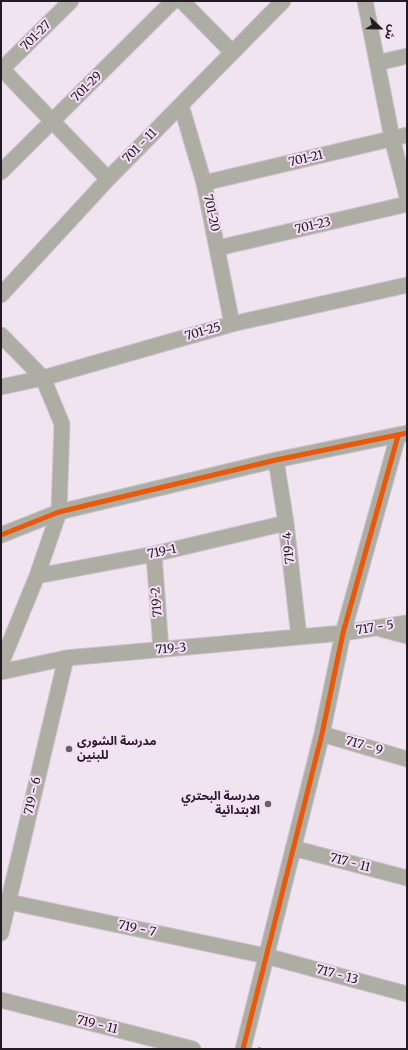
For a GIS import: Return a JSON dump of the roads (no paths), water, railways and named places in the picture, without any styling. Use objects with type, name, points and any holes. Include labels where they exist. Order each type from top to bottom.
[{"type":"street","name":"701-27","points":[[1,69],[71,1]]},
{"type":"street","name":"701-29","points":[[1,172],[173,1]]},
{"type":"street","points":[[182,1],[232,52]]},
{"type":"street","name":"701 - 11","points":[[1,295],[108,179],[283,1]]},
{"type":"street","points":[[365,1],[392,138],[407,196]]},
{"type":"street","points":[[377,63],[407,56]]},
{"type":"street","points":[[1,69],[108,179]]},
{"type":"street","name":"701-20","points":[[181,106],[204,183],[232,324]]},
{"type":"street","name":"701-21","points":[[204,183],[407,135]]},
{"type":"street","name":"701-23","points":[[218,248],[407,204]]},
{"type":"street","name":"701-25","points":[[1,387],[43,378],[232,324],[407,285]]},
{"type":"street","points":[[1,335],[43,378],[62,424],[59,512],[37,576],[1,664]]},
{"type":"street","points":[[1,535],[59,512],[276,460],[402,435],[342,633],[322,734],[243,1049]]},
{"type":"street","name":"719-4","points":[[276,460],[286,523],[299,637]]},
{"type":"street","name":"719-1","points":[[37,576],[154,554],[286,523]]},
{"type":"street","name":"719-2","points":[[154,554],[161,650]]},
{"type":"street","name":"717 - 5","points":[[342,633],[407,623]]},
{"type":"street","points":[[375,628],[407,636]]},
{"type":"street","name":"719-3","points":[[1,672],[66,658],[342,633]]},
{"type":"street","name":"719 - 6","points":[[1,933],[7,890],[66,658]]},
{"type":"street","name":"717 - 9","points":[[322,734],[407,758]]},
{"type":"street","name":"717 - 11","points":[[293,848],[407,878]]},
{"type":"street","name":"719 - 7","points":[[7,890],[266,956]]},
{"type":"street","name":"717 - 13","points":[[266,956],[407,994]]},
{"type":"street","name":"719 - 11","points":[[1,1000],[193,1049]]},
{"type":"place","name":"مدرسة الشورى للبنين","points":[[69,749]]},
{"type":"place","name":"مدرسة البحتري الابتدائية","points":[[268,804]]}]
